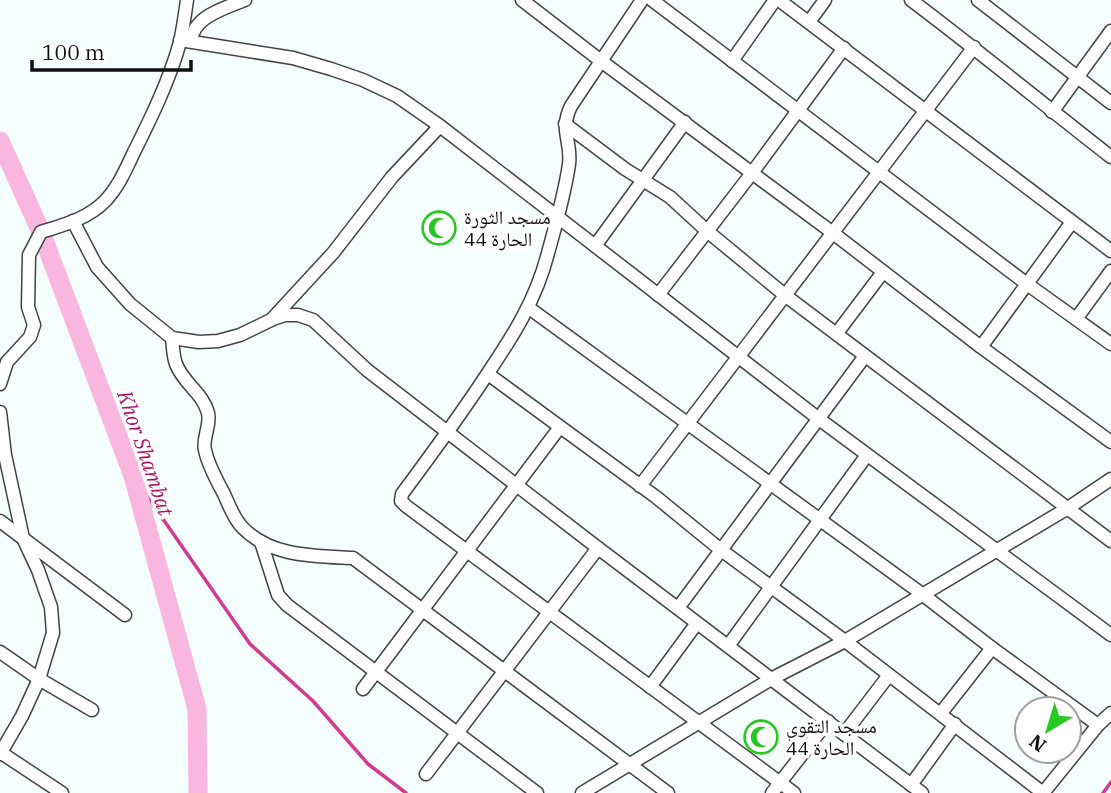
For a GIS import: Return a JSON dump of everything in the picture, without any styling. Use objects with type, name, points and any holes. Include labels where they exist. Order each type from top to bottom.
[{"type":"street","points":[[185,41],[187,0]]},
{"type":"street","points":[[0,384],[7,362],[30,337],[34,326],[28,307],[29,256],[41,232],[91,213],[103,204],[115,190],[185,41],[204,19],[246,0]]},
{"type":"street","points":[[523,0],[981,347],[1111,442]]},
{"type":"street","points":[[642,0],[571,106],[565,124],[569,161],[548,255],[529,308],[509,343],[448,433],[402,494],[401,500],[699,722],[776,788],[794,793]]},
{"type":"street","points":[[652,0],[1027,284],[1111,344]]},
{"type":"street","points":[[732,61],[777,0],[1111,251]]},
{"type":"street","points":[[809,22],[825,0]]},
{"type":"street","points":[[911,0],[1111,156]]},
{"type":"street","points":[[978,0],[1111,103]]},
{"type":"street","points":[[1052,112],[1111,31]]},
{"type":"street","points":[[185,41],[293,58],[363,80],[397,96],[440,126],[738,358],[1111,635]]},
{"type":"street","points":[[640,486],[974,47]]},
{"type":"street","points":[[658,295],[844,48]]},
{"type":"street","points":[[596,246],[685,122]]},
{"type":"street","points":[[565,124],[670,197],[786,296],[1111,541]]},
{"type":"street","points":[[273,319],[333,253],[392,177],[440,126]]},
{"type":"street","points":[[73,221],[96,267],[130,304],[172,338],[200,342],[218,341],[240,335],[285,315],[298,315],[313,320],[367,370],[448,433],[922,793]]},
{"type":"street","points":[[981,347],[1072,222]]},
{"type":"street","points":[[1076,319],[1111,271]]},
{"type":"street","points":[[837,333],[883,272]]},
{"type":"street","points":[[529,308],[1098,725]]},
{"type":"street","points":[[172,338],[176,365],[198,393],[208,415],[209,425],[204,444],[211,467],[240,526],[261,542],[291,553],[353,558],[668,793]]},
{"type":"street","points":[[678,608],[865,356]]},
{"type":"street","points":[[488,373],[941,713],[1043,793],[1098,725],[1111,713]]},
{"type":"street","points":[[0,412],[5,455],[23,538],[51,607],[53,633],[39,679],[22,716],[0,753],[62,793]]},
{"type":"street","points":[[363,689],[560,427]]},
{"type":"street","points":[[727,646],[867,455]]},
{"type":"street","points":[[582,793],[771,678],[845,641],[1068,508],[1111,479]]},
{"type":"street","points":[[0,521],[125,615]]},
{"type":"street","points":[[261,542],[278,595],[286,605],[537,793]]},
{"type":"street","points":[[426,774],[598,548]]},
{"type":"street","points":[[650,687],[697,622]]},
{"type":"street","points":[[941,713],[992,648]]},
{"type":"street","points":[[0,652],[92,710]]},
{"type":"street","points":[[844,734],[889,675]]},
{"type":"street","points":[[776,788],[828,721]]},
{"type":"street","points":[[911,785],[955,724]]},
{"type":"waterway","name":"Khor Shambat","points":[[0,141],[41,232],[133,476],[197,709],[198,793]]},
{"type":"waterway","points":[[133,476],[250,644],[313,701],[368,764],[406,793]]},
{"type":"waterway","points":[[1103,793],[1111,782]]},
{"type":"place","name":"مسجد الثورة الحارة 44","points":[[439,228]]},
{"type":"place","name":"مسجد التقوي الحارة 44","points":[[761,737]]}]
